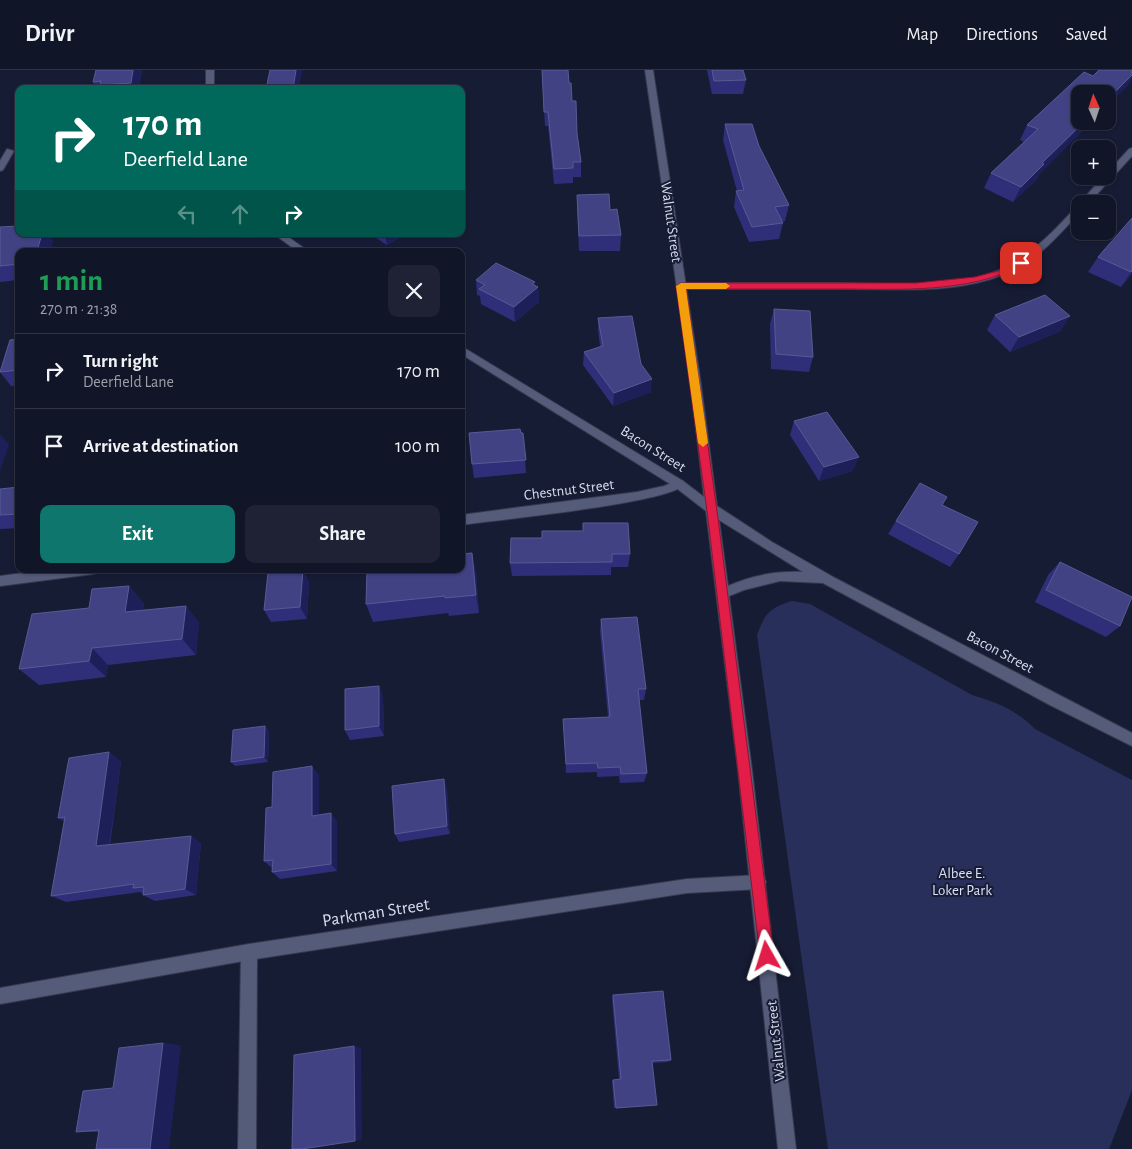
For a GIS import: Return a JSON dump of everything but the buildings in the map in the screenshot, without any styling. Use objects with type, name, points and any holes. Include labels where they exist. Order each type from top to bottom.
[{"type":"street","points":[[210,70],[210,85]]},
{"type":"street","name":"Walnut Street","points":[[649,70],[712,511],[759,882],[787,1149]]},
{"type":"street","points":[[0,152],[14,150]]},
{"type":"street","points":[[0,168],[14,150]]},
{"type":"street","points":[[1091,195],[1132,151]]},
{"type":"street","points":[[681,286],[916,286],[975,280],[1001,273],[1021,263],[1037,251],[1071,216]]},
{"type":"street","points":[[282,237],[299,248]]},
{"type":"street","name":"Bacon Street","points":[[465,351],[679,484],[712,511],[826,578],[1132,740]]},
{"type":"street","name":"Chestnut Street","points":[[465,519],[637,497],[667,490],[679,484]]},
{"type":"street","points":[[0,581],[62,573]]},
{"type":"street","name":"Bacon Street","points":[[722,594],[742,585],[780,576],[826,578]]},
{"type":"street","name":"Parkman Street","points":[[0,996],[249,952],[687,886],[759,882]]},
{"type":"street","points":[[246,1149],[249,952]]},
{"type":"green space","name":"Albee E. Loker Park","points":[[792,601],[810,604],[972,695],[1006,708],[1021,717],[1035,729],[1132,780],[1132,1090],[1109,1149],[828,1149],[757,635],[769,612],[778,606]]},
{"type":"slow traffic","points":[[703,443],[681,286],[726,286]]},
{"type":"route","points":[[767,956],[695,378],[681,286],[916,286],[948,284],[975,280],[1001,273],[1021,263]]}]
